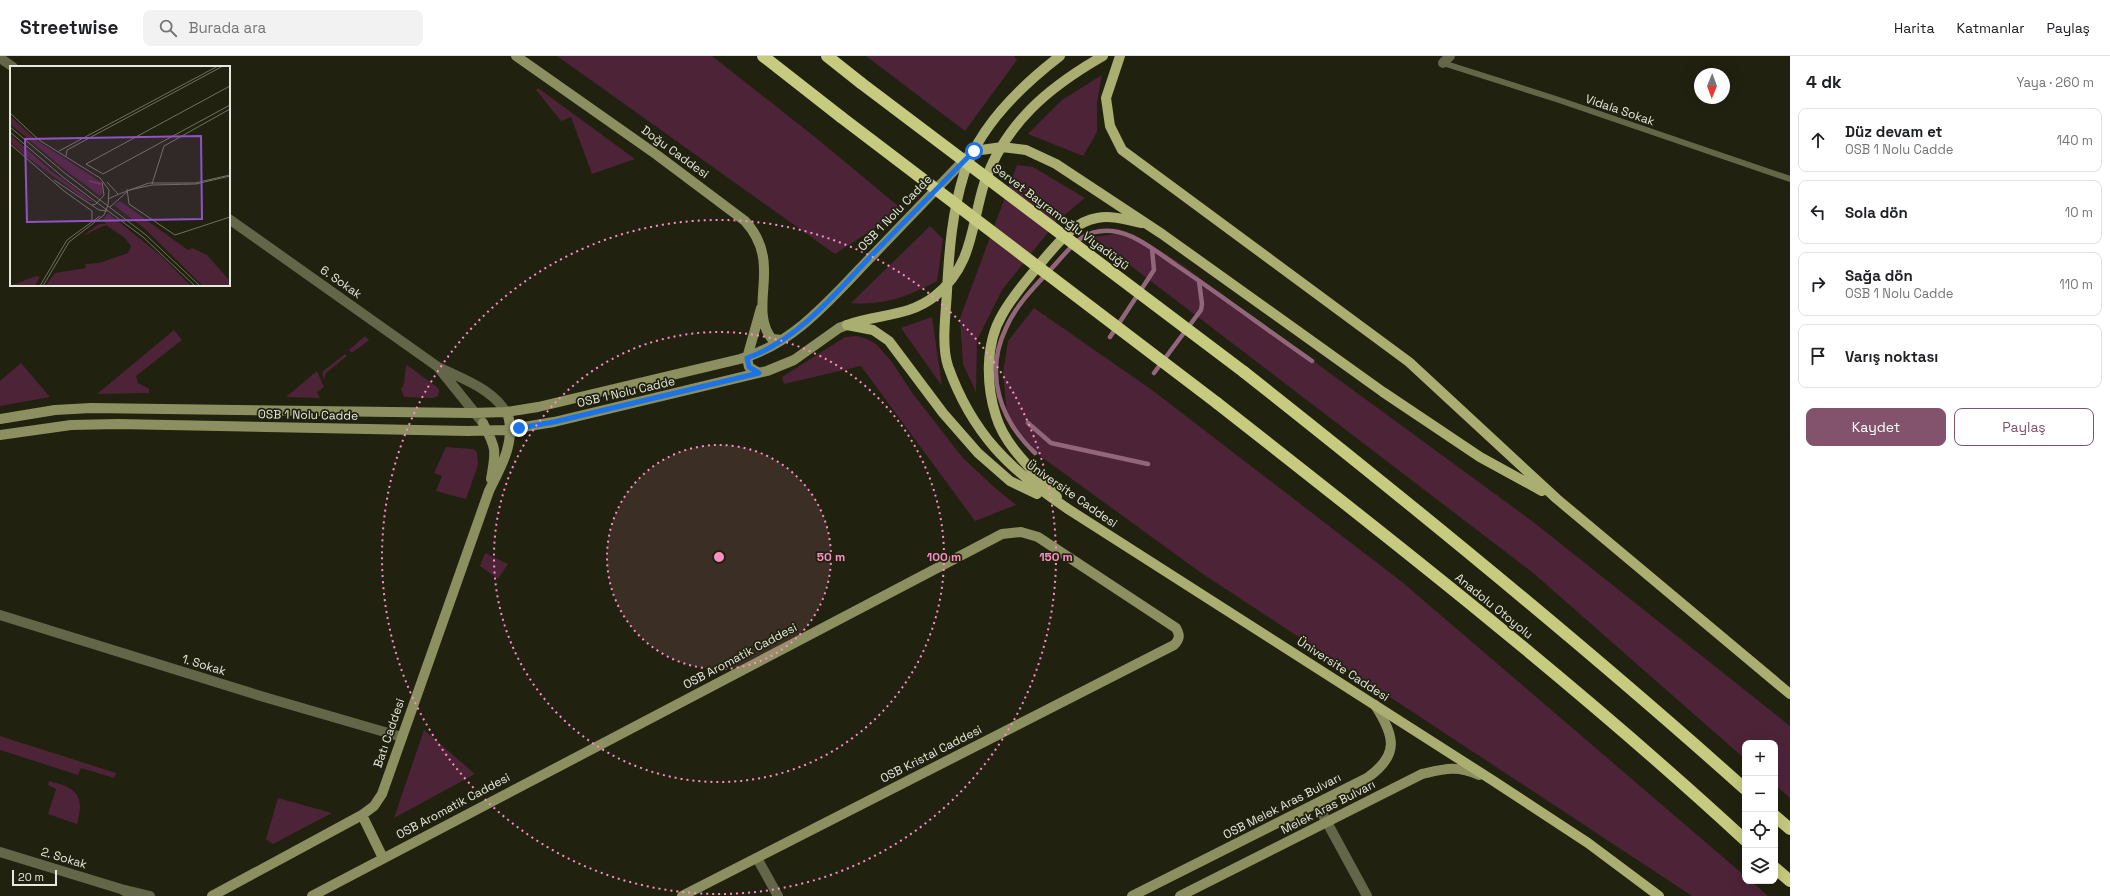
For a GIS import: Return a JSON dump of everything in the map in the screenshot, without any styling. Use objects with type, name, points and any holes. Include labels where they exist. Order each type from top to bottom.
[{"type":"highway","name":"Anadolu Otoyolu","points":[[764,56],[841,117],[1217,403],[1386,535],[1590,703],[1742,837]]},
{"type":"highway","name":"Servet Bayramoğlu Viyadüğü","points":[[827,56],[1244,372]]},
{"type":"highway","name":"Anadolu Otoyolu","points":[[1244,372],[1404,498],[1564,631],[1742,786]]},
{"type":"highway","points":[[1778,819],[1790,829]]},
{"type":"highway","points":[[1778,871],[1790,882]]},
{"type":"main road","name":"Üniversite Caddesi","points":[[1060,56],[1039,73],[1003,109],[974,151],[964,174],[951,239],[944,334],[947,364],[968,411],[992,446],[1032,485],[1492,780],[1588,843],[1659,896]]},
{"type":"main road","name":"OSB 1 Nolu Cadde","points":[[847,325],[864,319],[898,315],[934,297],[947,285],[961,265],[969,247],[984,185],[995,158],[1018,122],[1044,95],[1073,73],[1103,56]]},
{"type":"main road","points":[[1120,56],[1106,98],[1110,126],[1122,150],[1409,362],[1557,499],[1790,694]]},
{"type":"main road","points":[[974,151],[1002,147],[1026,150],[1038,154],[1147,224],[1383,392],[1480,457],[1557,499]]},
{"type":"main road","points":[[1068,509],[1020,456],[1006,437],[996,417],[991,395],[989,374],[994,336],[1001,316],[1027,279],[1064,237],[1080,223],[1097,218],[1117,218],[1147,224]]},
{"type":"main road","points":[[847,325],[873,330],[889,341],[943,413],[978,453],[1010,481],[1068,509]]},
{"type":"street","name":"Doğu Caddesi","points":[[516,56],[657,155],[745,221],[756,236],[763,256],[764,268],[762,304],[766,331],[772,339],[782,340]]},
{"type":"street","points":[[0,58],[12,66]]},
{"type":"street","name":"OSB 1 Nolu Cadde","points":[[0,435],[71,425],[118,424],[486,427],[509,420],[538,407],[747,358],[767,350],[782,340],[823,306],[974,151]]},
{"type":"street","name":"6. Sokak","points":[[230,220],[438,367],[488,394],[509,420]]},
{"type":"street","name":"Doğu Caddesi","points":[[747,358],[762,304]]},
{"type":"street","name":"OSB 1 Nolu Cadde","points":[[0,419],[42,412],[91,408],[476,413],[509,420],[554,422],[782,367],[839,328],[847,325]]},
{"type":"street","points":[[747,358],[749,367],[759,373]]},
{"type":"street","name":"6. Sokak","points":[[438,367],[486,427]]},
{"type":"street","name":"Batı Caddesi","points":[[212,896],[362,815],[374,806],[382,794],[489,491],[508,449],[509,420]]},
{"type":"street","name":"Batı Caddesi","points":[[486,427],[495,450],[489,491]]},
{"type":"street","name":"OSB Aromatik Caddesi","points":[[312,896],[1002,534],[1021,532],[1038,536],[1176,628]]},
{"type":"street","name":"1. Sokak","points":[[0,615],[256,694],[402,737]]},
{"type":"street","name":"OSB Kristal Caddesi","points":[[682,896],[1174,645],[1179,640],[1179,633],[1176,628]]},
{"type":"street","name":"OSB Melek Aras Bulvarı","points":[[1132,896],[1317,804],[1367,778],[1381,768],[1389,756],[1391,741],[1387,724],[1375,705]]},
{"type":"street","name":"Melek Aras Bulvarı","points":[[1180,896],[1422,774],[1447,768],[1468,770],[1492,780]]},
{"type":"street","points":[[1317,804],[1367,896]]},
{"type":"street","points":[[362,815],[383,858]]},
{"type":"street","name":"2. Sokak","points":[[0,852],[121,889],[150,896]]},
{"type":"street","points":[[757,858],[778,896]]},
{"type":"street","name":"2. Sokak","points":[[121,889],[133,896]]},
{"type":"lane","name":"Vidala Sokak","points":[[1447,59],[1556,99],[1790,180]]},
{"type":"shaded area","points":[[557,56],[712,56],[815,137],[903,210],[835,254]]},
{"type":"shaded area","points":[[866,56],[1014,56],[1017,60],[965,131]]},
{"type":"shaded area","points":[[1102,75],[1097,102],[1097,132],[1083,156],[1028,134],[1062,100]]},
{"type":"shaded area","points":[[538,88],[635,159],[592,174],[571,117],[561,121],[536,90]]},
{"type":"shaded area","points":[[1017,165],[1033,167],[1085,198],[1057,221],[1002,290],[977,340],[976,392],[963,364],[960,318]]},
{"type":"shaded area","points":[[930,226],[943,239],[937,281],[896,299],[863,304],[851,303]]},
{"type":"shaded area","points":[[1124,233],[1150,244],[1178,262],[1532,521],[1790,726],[1790,798],[1778,788],[1778,740],[1742,740],[1742,756],[1532,572],[1093,237]]},
{"type":"shaded area","points":[[1034,308],[1152,390],[1402,582],[1742,873],[1742,884],[1754,884],[1768,896],[1692,896],[1200,572],[1025,445],[1007,415],[1003,373],[1008,341]]},
{"type":"shaded area","points":[[932,317],[942,386],[901,328]]},
{"type":"shaded area","points":[[174,330],[182,340],[136,376],[138,383],[149,389],[149,393],[97,394]]},
{"type":"shaded area","points":[[365,336],[369,340],[352,353],[349,350]]},
{"type":"shaded area","points":[[857,336],[876,344],[892,362],[913,394],[963,458],[1016,505],[975,521],[861,366],[784,384],[782,377],[845,337]]},
{"type":"shaded area","points":[[345,354],[347,356],[326,373],[324,380],[322,372]]},
{"type":"shaded area","points":[[21,363],[50,397],[0,406],[0,381]]},
{"type":"shaded area","points":[[407,365],[437,387],[439,390],[438,396],[433,398],[404,397],[401,389],[404,383]]},
{"type":"shaded area","points":[[317,371],[324,387],[317,392],[320,398],[286,397]]},
{"type":"shaded area","points":[[446,447],[473,449],[477,452],[478,465],[466,499],[436,491],[442,476],[434,473]]},
{"type":"shaded area","points":[[485,553],[508,564],[498,579],[480,566]]},
{"type":"shaded area","points":[[424,730],[475,774],[394,818]]},
{"type":"shaded area","points":[[0,736],[116,773],[114,778],[81,768],[78,775],[0,750]]},
{"type":"shaded area","points":[[49,781],[66,787],[76,794],[79,799],[80,806],[77,824],[48,814],[56,789],[48,785]]},
{"type":"shaded area","points":[[278,798],[332,813],[273,844],[266,839]]},
{"type":"waterway","points":[[1035,453],[1013,426],[999,395],[996,379],[996,362],[999,345],[1010,320],[1026,296],[1071,247],[1084,236],[1092,233],[1112,231],[1138,239],[1312,361]]},
{"type":"waterway","points":[[1110,337],[1154,270],[1152,249]]},
{"type":"waterway","points":[[1154,373],[1201,310],[1202,304],[1199,281]]},
{"type":"waterway","points":[[1028,423],[1051,443],[1148,464]]},
{"type":"route","points":[[519,428],[537,426],[759,373],[749,367],[747,358],[767,350],[780,342],[823,306],[974,151]]}]
